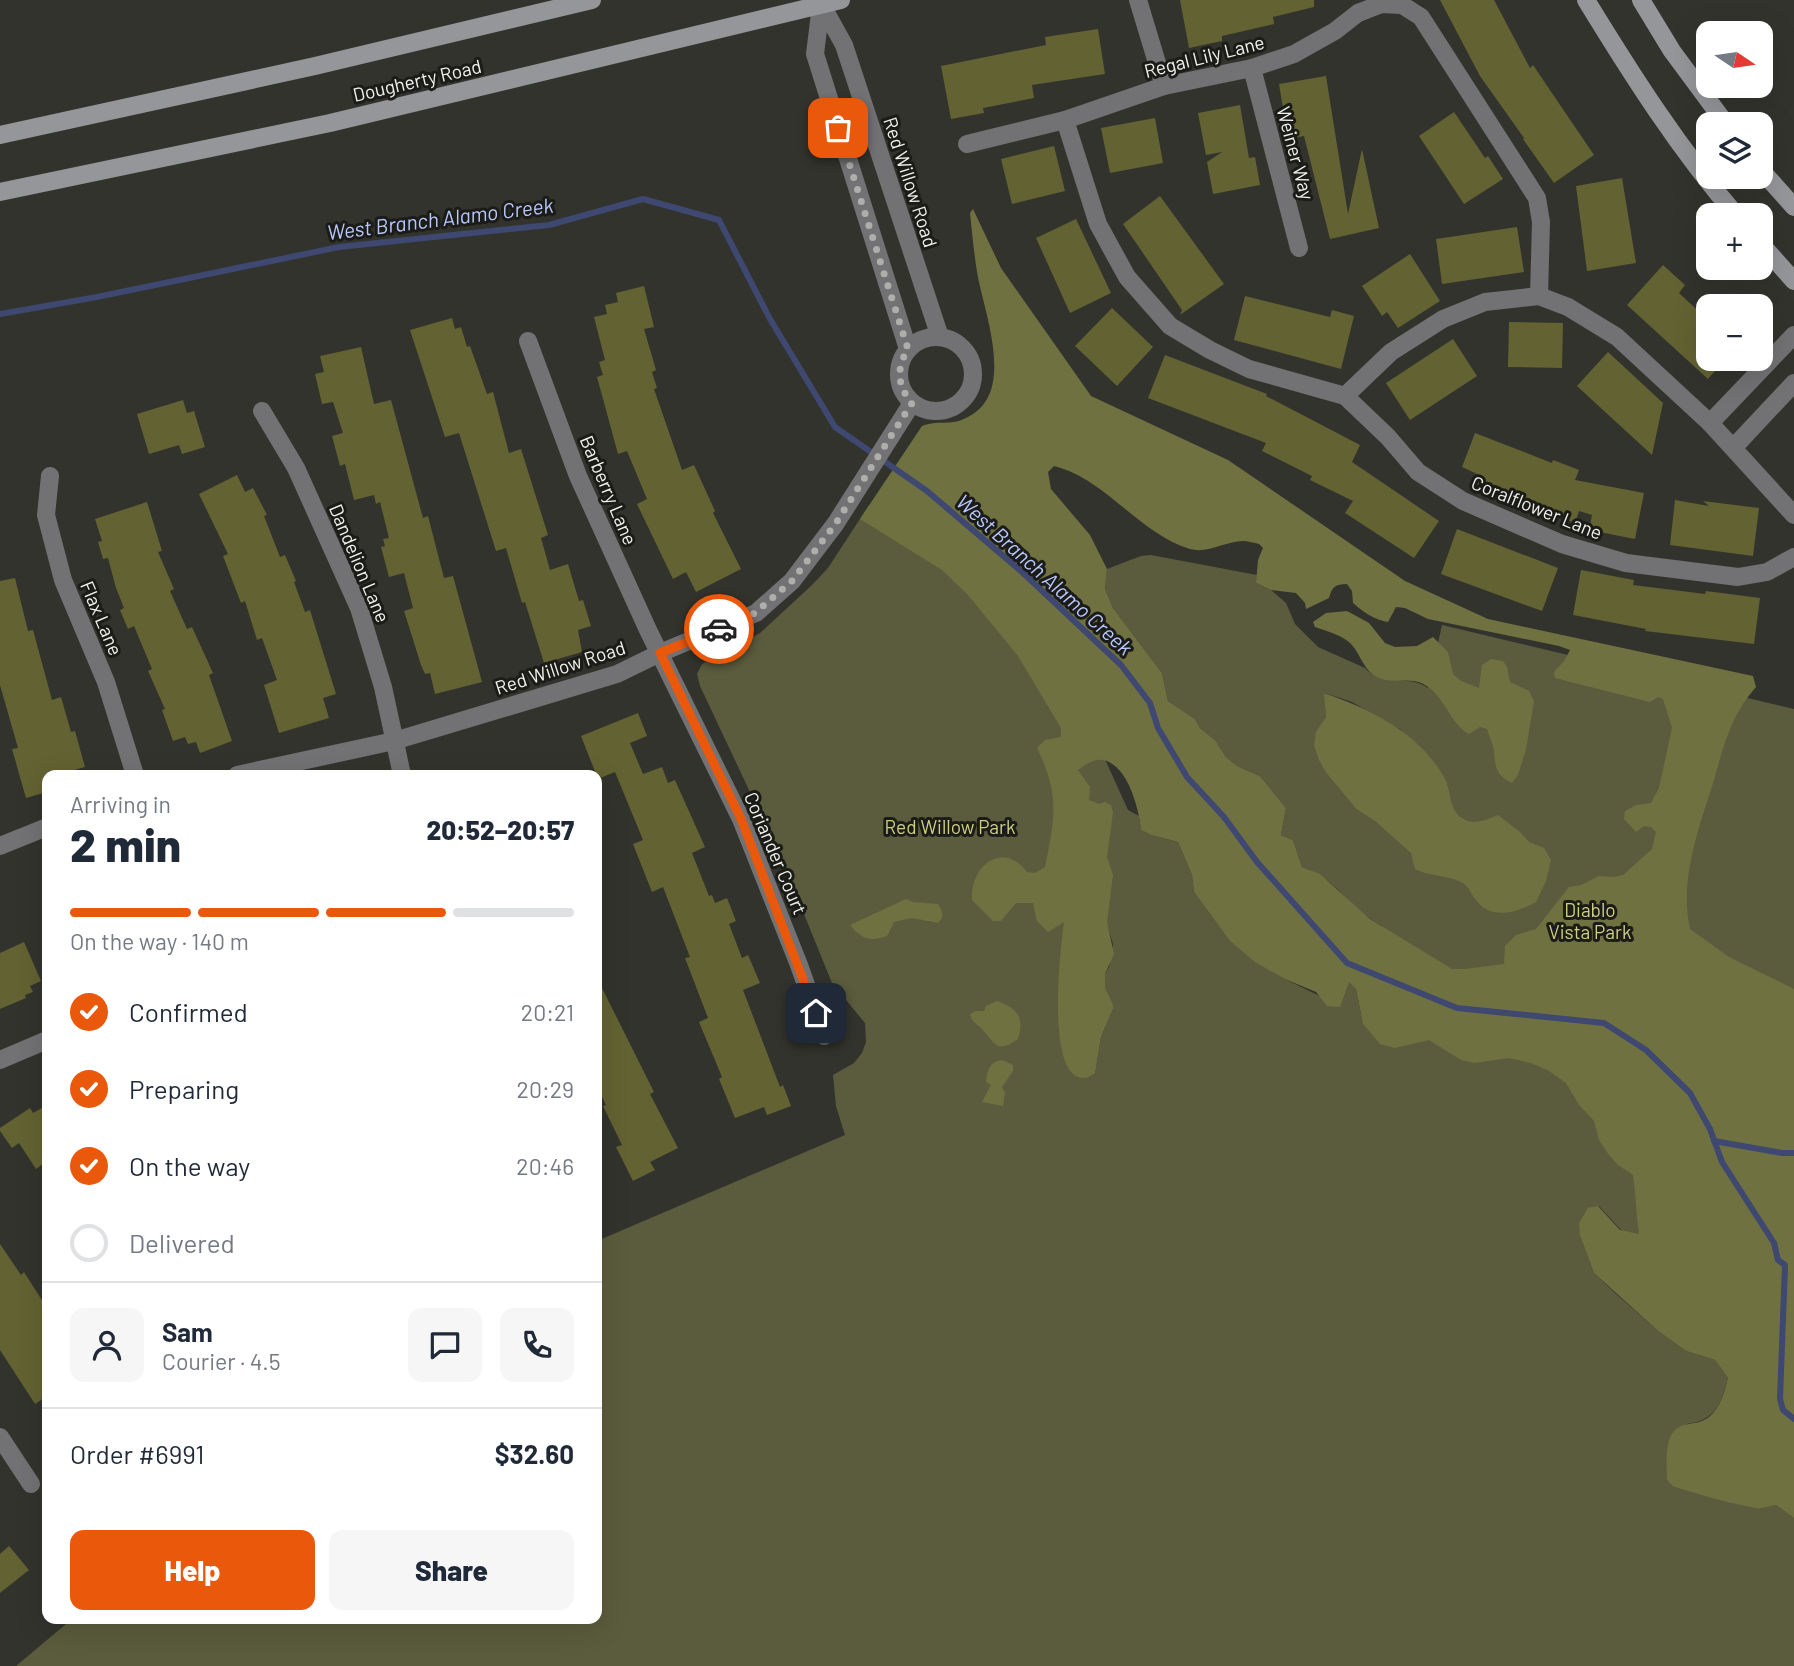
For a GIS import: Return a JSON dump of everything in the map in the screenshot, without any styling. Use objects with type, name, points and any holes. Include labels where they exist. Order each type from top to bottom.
[{"type":"main road","name":"Dougherty Road","points":[[0,135],[315,66],[592,0]]},
{"type":"main road","name":"Dougherty Road","points":[[0,192],[330,123],[841,0]]},
{"type":"main road","points":[[1587,0],[1642,90],[1725,203]]},
{"type":"main road","points":[[1641,0],[1672,51],[1717,112]]},
{"type":"main road","points":[[1773,184],[1794,207]]},
{"type":"main road","points":[[1773,258],[1794,281]]},
{"type":"street","points":[[1138,0],[1164,86]]},
{"type":"street","name":"Red Willow Road","points":[[820,3],[844,45],[940,337]]},
{"type":"street","points":[[820,3],[815,54],[908,349]]},
{"type":"street","name":"Regal Lily Lane","points":[[967,144],[1065,120],[1164,86],[1252,68],[1294,54],[1335,32],[1359,12],[1381,4],[1402,5],[1421,17],[1537,198],[1541,222],[1539,296]]},
{"type":"street","name":"Weiner Way","points":[[1252,68],[1299,248]]},
{"type":"street","name":"Coralflower Lane","points":[[1065,120],[1098,224],[1127,277],[1170,326],[1210,350],[1249,369],[1345,396],[1388,437],[1418,472],[1463,501],[1562,544],[1626,563],[1738,577],[1767,572],[1794,557]]},
{"type":"street","points":[[1345,396],[1391,352],[1443,319],[1485,302],[1539,296],[1568,307],[1617,337],[1734,447],[1794,515]]},
{"type":"street","points":[[1710,423],[1794,335]]},
{"type":"street","points":[[940,337],[951,340],[968,355],[974,376],[971,387],[958,405],[930,411],[912,403],[906,396],[899,377],[900,367],[908,349],[923,339],[940,337]]},
{"type":"street","name":"Barberry Lane","points":[[528,341],[578,476],[660,653]]},
{"type":"street","points":[[1734,447],[1794,383]]},
{"type":"street","name":"Red Willow Road","points":[[260,770],[394,741],[617,674],[755,613],[792,581],[836,523],[912,403]]},
{"type":"street","name":"Dandelion Lane","points":[[262,411],[296,468],[359,608],[383,687],[401,770]]},
{"type":"street","name":"Flax Lane","points":[[50,476],[46,515],[62,580],[106,682],[133,770]]},
{"type":"street","name":"Coriander Court","points":[[660,653],[741,819],[799,965],[824,1037]]},
{"type":"street","points":[[0,846],[42,829]]},
{"type":"street","points":[[0,1060],[42,1042]]},
{"type":"street","points":[[0,1437],[31,1484]]},
{"type":"green space","name":"Diablo Vista Park","points":[[973,209],[1001,268],[1091,396],[1228,460],[1405,581],[1488,619],[1753,676],[1756,687],[1740,708],[1729,731],[1697,835],[1689,873],[1687,910],[1690,929],[1729,957],[1794,989],[1794,1518],[1776,1505],[1759,1509],[1723,1501],[1674,1487],[1667,1480],[1667,1454],[1671,1436],[1679,1427],[1699,1422],[1711,1415],[1719,1404],[1728,1378],[1715,1360],[1686,1351],[1658,1331],[1594,1273],[1580,1236],[1579,1223],[1588,1208],[1598,1206],[1620,1230],[1639,1234],[1633,1175],[1609,1155],[1599,1140],[1594,1121],[1579,1105],[1566,1083],[1531,1063],[1509,1058],[1474,1063],[1461,1060],[1429,1040],[1395,1048],[1380,1044],[1363,1024],[1356,989],[1349,982],[1340,1007],[1327,1006],[1316,992],[1255,962],[1229,940],[1194,892],[1192,875],[1178,842],[1141,830],[1134,797],[1123,775],[1107,761],[1097,760],[1078,770],[1090,787],[1089,800],[1111,805],[1113,812],[1107,857],[1113,875],[1107,922],[1114,954],[1105,974],[1105,987],[1113,1009],[1101,1037],[1095,1074],[1085,1078],[1072,1073],[1064,1058],[1058,1010],[1064,922],[1048,932],[1037,921],[1033,903],[1016,903],[1001,921],[993,921],[972,900],[977,876],[982,867],[990,861],[1008,858],[1027,872],[1035,873],[1045,867],[1053,806],[1049,779],[1037,748],[1045,740],[1061,737],[1061,728],[1018,656],[968,595],[942,570],[860,519],[922,426],[958,421],[973,414],[985,402],[992,386],[993,347],[977,272],[970,213]],"holes":[[[1054,466],[1090,482],[1154,531],[1190,549],[1203,550],[1243,541],[1259,544],[1263,548],[1258,560],[1256,583],[1271,590],[1296,593],[1305,603],[1306,609],[1329,598],[1337,586],[1347,584],[1352,591],[1353,603],[1378,619],[1388,622],[1396,607],[1405,608],[1428,619],[1559,646],[1570,650],[1554,672],[1555,678],[1650,702],[1658,697],[1663,699],[1672,728],[1659,788],[1651,803],[1636,805],[1625,811],[1624,819],[1636,832],[1644,826],[1651,827],[1656,832],[1652,849],[1623,875],[1599,876],[1581,885],[1569,887],[1536,929],[1516,935],[1505,946],[1504,964],[1452,969],[1370,919],[1320,874],[1302,867],[1293,840],[1281,835],[1286,808],[1260,776],[1237,766],[1226,757],[1215,740],[1200,728],[1195,719],[1168,701],[1162,673],[1113,608],[1105,589],[1107,569],[1090,535],[1051,489],[1048,472]]]},
{"type":"green space","points":[[869,505],[1069,680],[1128,810],[1139,816],[1141,830],[1178,842],[1192,875],[1194,892],[1229,940],[1285,979],[1340,1006],[1348,981],[1356,988],[1362,1019],[1382,926],[1360,911],[1325,879],[1302,867],[1293,840],[1281,835],[1286,808],[1260,776],[1237,766],[1226,757],[1215,740],[1200,728],[1195,719],[1168,701],[1162,673],[1113,608],[1105,589],[1107,569],[1151,555],[1257,575],[1256,583],[1271,590],[1286,603],[1295,624],[1318,647],[1379,677],[1413,682],[1428,688],[1442,625],[1794,709],[1794,1418],[1599,1206],[1580,1236],[1594,1273],[1658,1331],[1686,1351],[1715,1360],[1728,1378],[1720,1403],[1711,1415],[1687,1424],[1674,1487],[1759,1509],[1776,1505],[1794,1518],[1794,1666],[16,1666],[66,1624],[602,1624],[602,1239],[845,1135],[836,1106],[833,1075],[854,1063],[866,1042],[865,1023],[832,983],[782,860],[700,686],[697,674],[702,664],[760,633],[828,568]],"holes":[[[1325,693],[1352,702],[1401,730],[1398,841],[1356,809],[1327,774],[1322,724],[1326,717]],[[1107,925],[1113,944],[1105,974],[1105,987],[1113,1009],[1101,1037],[1095,1074],[1084,1078],[1078,1076]]]},
{"type":"green space","points":[[1347,611],[1369,623],[1385,643],[1395,647],[1417,646],[1433,637],[1448,652],[1453,674],[1461,681],[1479,688],[1482,665],[1491,659],[1503,661],[1510,682],[1529,691],[1534,701],[1526,749],[1518,775],[1512,783],[1497,770],[1487,729],[1480,727],[1469,734],[1456,723],[1437,696],[1425,685],[1377,677],[1368,670],[1347,640],[1315,627],[1313,622],[1326,613]]},
{"type":"green space","points":[[1324,693],[1377,715],[1409,736],[1435,763],[1445,779],[1452,805],[1462,818],[1475,822],[1498,815],[1529,842],[1544,848],[1551,860],[1546,881],[1536,902],[1505,913],[1489,911],[1482,907],[1463,883],[1415,869],[1411,853],[1376,822],[1356,809],[1319,760],[1314,745],[1316,732],[1326,717]]},
{"type":"green space","points":[[906,899],[938,904],[942,918],[938,923],[912,918],[894,922],[887,936],[876,939],[862,936],[850,925]]},
{"type":"green space","points":[[997,1001],[1014,1010],[1020,1019],[1018,1039],[1004,1046],[995,1044],[970,1014],[984,1011],[986,1006]]},
{"type":"green space","points":[[1002,1060],[1013,1065],[1013,1071],[1002,1087],[1005,1093],[1003,1106],[982,1102],[991,1085],[986,1082],[990,1067]]},
{"type":"building","points":[[1180,0],[1314,0],[1314,7],[1273,17],[1274,24],[1222,36],[1222,41],[1189,48]]},
{"type":"building","points":[[1440,0],[1494,0],[1530,68],[1533,65],[1594,155],[1554,183],[1480,76]]},
{"type":"building","points":[[1098,29],[1105,74],[1032,85],[1034,98],[983,108],[984,113],[951,119],[941,66],[1046,45],[1045,37]]},
{"type":"building","points":[[1326,76],[1348,214],[1362,149],[1379,228],[1330,239],[1304,136],[1288,139],[1279,84]]},
{"type":"building","points":[[1240,105],[1249,158],[1255,157],[1260,185],[1213,194],[1207,162],[1222,152],[1206,155],[1198,113]]},
{"type":"building","points":[[1454,112],[1485,158],[1488,156],[1503,179],[1464,204],[1419,136]]},
{"type":"building","points":[[1155,118],[1163,163],[1110,173],[1101,128]]},
{"type":"building","points":[[1054,146],[1065,191],[1012,204],[1001,159]]},
{"type":"building","points":[[1622,178],[1636,263],[1587,271],[1576,186]]},
{"type":"building","points":[[1160,196],[1224,284],[1180,315],[1182,310],[1123,224]]},
{"type":"building","points":[[1076,219],[1111,293],[1070,313],[1036,238]]},
{"type":"building","points":[[1517,227],[1524,272],[1442,284],[1436,239]]},
{"type":"building","points":[[1410,254],[1440,301],[1398,328],[1387,312],[1382,316],[1362,286]]},
{"type":"building","points":[[1663,265],[1685,285],[1679,293],[1696,309],[1696,368],[1627,305]]},
{"type":"building","points":[[644,286],[654,327],[644,329],[656,370],[652,372],[657,388],[654,389],[682,470],[694,465],[715,511],[713,513],[741,569],[696,592],[686,572],[673,579],[637,504],[647,499],[627,451],[618,454],[597,377],[603,375],[599,362],[605,360],[594,317],[607,314],[605,305],[618,302],[616,293]]},
{"type":"building","points":[[1245,296],[1330,317],[1332,310],[1354,316],[1341,369],[1234,340]]},
{"type":"building","points":[[1112,308],[1153,347],[1117,386],[1075,346]]},
{"type":"building","points":[[452,318],[455,329],[461,327],[467,347],[470,346],[487,394],[493,392],[509,453],[521,449],[548,535],[541,538],[550,570],[568,564],[579,601],[583,600],[591,626],[578,630],[582,652],[544,663],[506,548],[496,551],[459,433],[445,437],[410,330]]},
{"type":"building","points":[[1509,322],[1563,323],[1562,368],[1508,367]]},
{"type":"building","points":[[1453,339],[1477,376],[1410,420],[1386,383]]},
{"type":"building","points":[[361,347],[374,404],[391,400],[423,518],[428,516],[444,578],[453,576],[482,682],[435,694],[430,673],[425,674],[421,665],[404,611],[413,608],[404,573],[389,577],[381,547],[385,546],[383,539],[389,538],[380,502],[376,504],[374,495],[354,500],[345,464],[340,466],[332,436],[343,433],[333,402],[322,404],[315,374],[324,372],[320,356]]},
{"type":"building","points":[[1608,352],[1663,403],[1652,455],[1577,386]]},
{"type":"building","points":[[1165,355],[1267,394],[1266,396],[1360,445],[1352,462],[1439,521],[1414,558],[1345,513],[1353,501],[1310,480],[1312,476],[1262,451],[1266,443],[1148,398]]},
{"type":"building","points":[[1699,371],[1715,371],[1708,379]]},
{"type":"building","points":[[183,400],[187,413],[194,411],[205,447],[182,454],[179,445],[149,454],[137,414]]},
{"type":"building","points":[[1475,433],[1552,463],[1553,460],[1579,470],[1575,480],[1644,493],[1635,539],[1589,530],[1592,515],[1579,511],[1575,523],[1474,483],[1477,474],[1462,467]]},
{"type":"building","points":[[237,475],[245,492],[253,488],[267,515],[264,516],[280,557],[285,555],[296,581],[294,582],[305,612],[310,610],[336,694],[323,698],[329,718],[279,733],[264,685],[277,680],[262,638],[257,640],[245,601],[241,603],[223,556],[228,554],[199,494]]},
{"type":"building","points":[[1675,500],[1709,506],[1703,501],[1759,508],[1753,556],[1670,545]]},
{"type":"building","points":[[147,502],[162,551],[158,552],[174,589],[170,591],[187,629],[192,627],[213,673],[209,675],[232,741],[200,753],[196,742],[188,744],[185,737],[173,741],[162,710],[165,709],[148,671],[152,669],[134,626],[128,629],[120,610],[124,608],[108,558],[103,559],[98,542],[102,541],[95,519]]},
{"type":"building","points":[[1457,529],[1558,568],[1542,611],[1441,574]]},
{"type":"building","points":[[1581,570],[1634,580],[1633,585],[1760,598],[1754,644],[1645,631],[1646,629],[1573,615]]},
{"type":"building","points":[[15,578],[28,631],[33,630],[52,700],[61,697],[71,732],[75,731],[85,767],[74,770],[42,770],[42,793],[26,798],[12,749],[18,748],[0,685],[0,581]]},
{"type":"building","points":[[638,713],[647,736],[630,743],[643,774],[662,767],[668,783],[675,780],[705,847],[692,853],[709,896],[712,895],[715,903],[727,898],[736,921],[729,924],[742,958],[748,955],[760,983],[743,990],[780,1087],[783,1085],[791,1106],[767,1115],[764,1107],[735,1118],[719,1079],[722,1077],[699,1022],[708,1018],[685,958],[690,957],[663,887],[652,892],[633,844],[643,840],[615,772],[602,777],[602,770],[594,770],[581,736]]},
{"type":"building","points":[[24,942],[41,981],[30,986],[33,992],[25,995],[26,998],[0,1009],[0,953]]},
{"type":"building","points":[[602,988],[654,1092],[650,1094],[678,1148],[650,1162],[655,1170],[633,1181],[616,1147],[622,1145],[603,1106],[606,1105],[602,1097]]},
{"type":"building","points":[[30,1108],[33,1113],[42,1108],[42,1165],[36,1169],[19,1143],[12,1148],[0,1131],[0,1128]]},
{"type":"building","points":[[0,1244],[21,1275],[24,1272],[42,1300],[42,1399],[35,1404],[0,1350]]},
{"type":"building","points":[[9,1546],[29,1570],[0,1593],[0,1554]]},
{"type":"waterway","name":"West Branch Alamo Creek","points":[[0,314],[97,297],[339,247],[549,225],[643,199],[719,220],[770,319],[835,427],[927,491],[1021,571],[1121,665],[1150,703],[1158,728],[1187,777],[1224,817],[1257,862],[1347,963],[1457,1008],[1604,1023],[1646,1050],[1690,1093],[1710,1129],[1722,1162],[1774,1243],[1778,1260],[1785,1265],[1780,1399],[1783,1410],[1794,1419]]},
{"type":"waterway","points":[[1714,1141],[1794,1153]]},
{"type":"way so far","points":[[719,629],[755,613],[792,581],[836,523],[912,403],[901,387],[899,377],[903,357],[908,349],[838,128]]},
{"type":"route","points":[[719,629],[660,653],[741,819],[816,1013]]},
{"type":"park label","name":"Red Willow Park","points":[[950,826]]}]
